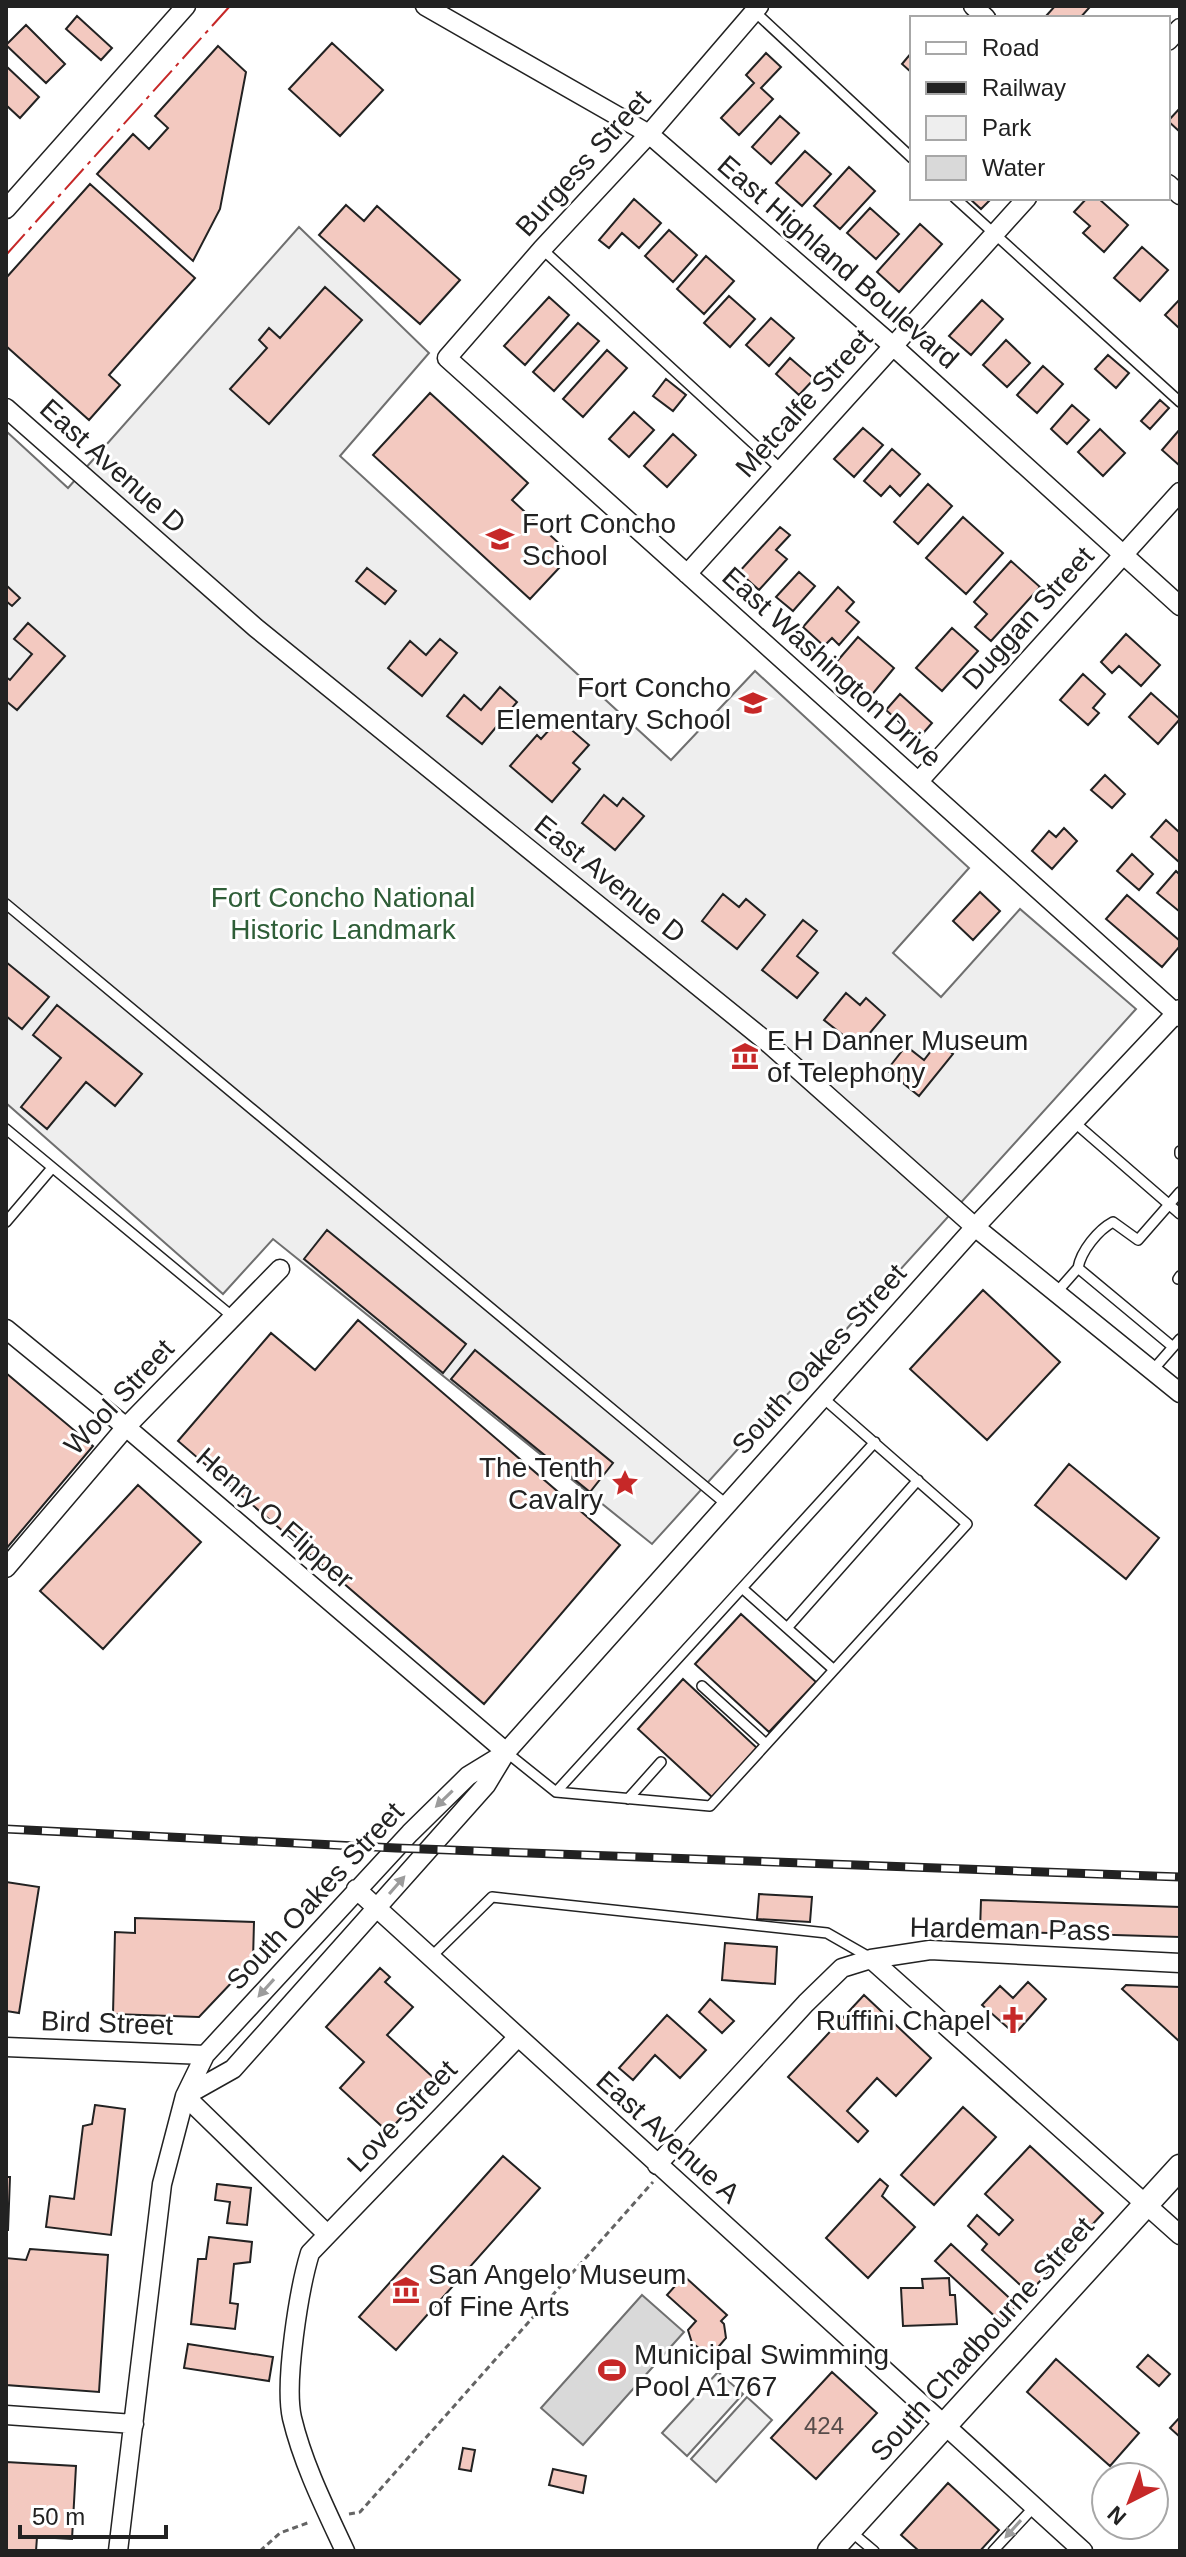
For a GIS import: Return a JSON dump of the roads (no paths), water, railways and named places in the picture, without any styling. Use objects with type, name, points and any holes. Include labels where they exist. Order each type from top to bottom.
[{"type":"main road","name":"South Chadbourne Street","points":[[830,2551],[1180,2167]]},
{"type":"street","points":[[6,209],[186,6]]},
{"type":"street","name":"East Highland Boulevard","points":[[425,6],[649,134],[893,346],[1180,606]]},
{"type":"street","name":"Burgess Street","points":[[447,358],[542,249],[649,134],[756,8]]},
{"type":"street","name":"Metcalfe Street","points":[[687,574],[1025,200]]},
{"type":"street","name":"East Washington Drive","points":[[447,358],[1178,1013]]},
{"type":"street","name":"East Avenue D","points":[[6,408],[256,628],[767,1042],[975,1227],[1180,1393]]},
{"type":"street","name":"Duggan Street","points":[[919,781],[1180,492]]},
{"type":"street","name":"South Oakes Street","points":[[185,2096],[233,2069],[486,1785],[506,1752],[726,1504],[975,1227],[1178,1013]]},
{"type":"street","name":"Wool Street","points":[[6,1568],[126,1427],[280,1269]]},
{"type":"street","name":"Henry O Flipper","points":[[6,1329],[126,1427],[506,1752]]},
{"type":"street","name":"South Oakes Street","points":[[119,2545],[162,2184],[185,2096],[205,2055],[356,1889],[468,1776],[506,1752]]},
{"type":"street","name":"East Avenue A","points":[[356,1889],[1083,2551]]},
{"type":"street","name":"Hardeman Pass","points":[[660,2167],[806,2003],[842,1968],[871,1959],[930,1950],[1180,1963]]},
{"type":"street","points":[[871,1959],[1180,2235]]},
{"type":"street","name":"Love Street","points":[[345,2551],[305,2460],[292,2417],[290,2393],[303,2276],[310,2253],[517,2038]]},
{"type":"street","name":"Bird Street","points":[[6,2047],[205,2055]]},
{"type":"street","points":[[185,2096],[327,2234]]},
{"type":"street","points":[[6,2415],[134,2424]]},
{"type":"lane","points":[[756,8],[910,156]]},
{"type":"lane","points":[[957,200],[1180,402]]},
{"type":"lane","points":[[542,249],[782,470]]},
{"type":"lane","points":[[6,904],[726,1504]]},
{"type":"lane","points":[[1074,1122],[1180,1214]]},
{"type":"lane","points":[[6,1129],[233,1317]]},
{"type":"lane","points":[[6,1222],[52,1168]]},
{"type":"lane","points":[[1056,1293],[1078,1268],[1085,1251],[1105,1226],[1113,1222],[1138,1240],[1180,1192]]},
{"type":"lane","points":[[1078,1268],[1176,1343],[1152,1371]]},
{"type":"lane","points":[[506,1752],[556,1792],[710,1806],[967,1524],[822,1397]]},
{"type":"lane","points":[[556,1792],[875,1442]]},
{"type":"lane","points":[[787,1628],[918,1480]]},
{"type":"lane","points":[[742,1588],[833,1669]]},
{"type":"lane","points":[[702,1686],[766,1744]]},
{"type":"lane","points":[[628,1799],[661,1762]]},
{"type":"lane","points":[[430,1958],[492,1897],[827,1933],[871,1959]]},
{"type":"lane","points":[[993,2551],[1034,2507]]},
{"type":"lane","points":[[849,2530],[874,2551]]},
{"type":"water","name":"Municipal Swimming Pool A1767","points":[[642,2295],[684,2332],[583,2445],[541,2408]]},
{"type":"railway","points":[[6,1829],[396,1848],[1180,1877]]},
{"type":"place","name":"Fort Concho School","points":[[500,539]]},
{"type":"place","name":"Fort Concho Elementary School","points":[[753,703]]},
{"type":"place","name":"E H Danner Museum of Telephony","points":[[745,1056]]},
{"type":"place","name":"The Tenth Cavalry","points":[[625,1483]]},
{"type":"place","name":"Ruffini Chapel","points":[[1013,2020]]},
{"type":"place","name":"San Angelo Museum of Fine Arts","points":[[406,2290]]},
{"type":"place","name":"Municipal Swimming Pool A1767","points":[[612,2370]]},
{"type":"park label","name":"Fort Concho National Historic Landmark","points":[[343,913]]}]
